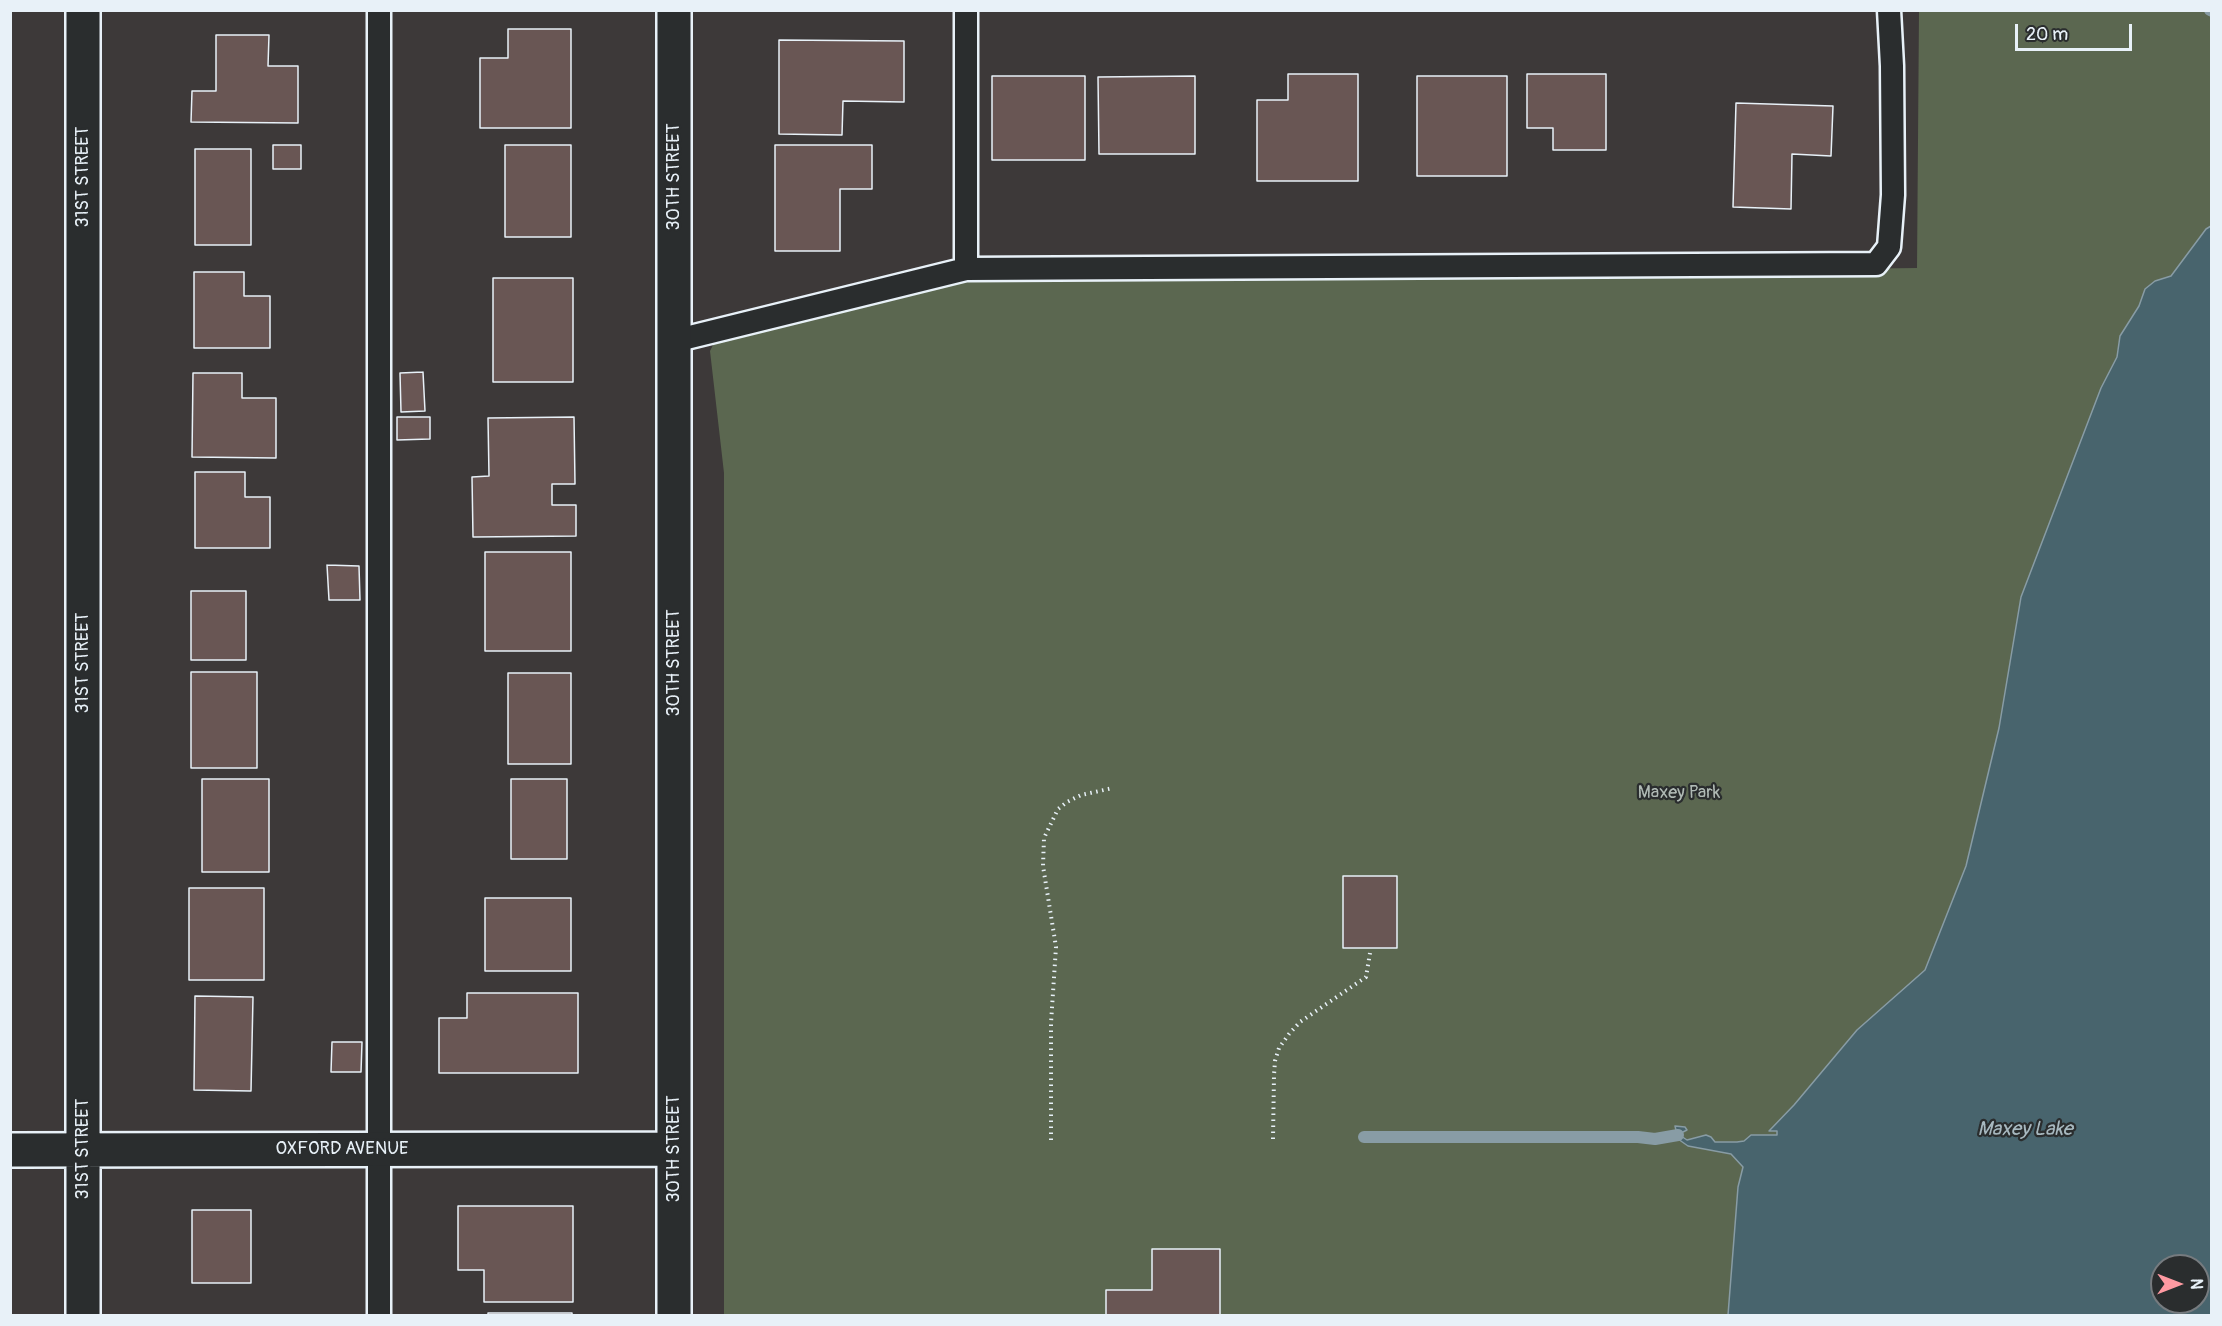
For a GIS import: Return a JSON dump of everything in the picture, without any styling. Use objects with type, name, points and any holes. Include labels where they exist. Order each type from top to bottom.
[{"type":"street","name":"31ST STREET","points":[[83,10],[83,1316]]},
{"type":"street","name":"30TH STREET","points":[[674,10],[674,1316]]},
{"type":"street","name":"OXFORD AVENUE","points":[[10,1150],[674,1149]]},
{"type":"lane","points":[[379,10],[380,1316]]},
{"type":"lane","points":[[966,10],[966,269]]},
{"type":"lane","points":[[674,341],[966,269],[1876,264],[1889,247],[1893,195],[1893,77],[1889,10]]},
{"type":"path","points":[[1051,1140],[1050,1023],[1056,947],[1043,866],[1044,838],[1058,809],[1067,802],[1081,795],[1113,788]]},
{"type":"path","points":[[1273,1139],[1274,1075],[1280,1048],[1288,1034],[1300,1022],[1366,977],[1370,953]]},
{"type":"green space","name":"Maxey Park","points":[[1919,11],[2211,11],[2211,1315],[724,1315],[724,473],[710,351],[718,341],[960,280],[1917,268]]},
{"type":"water","name":"Maxey Lake","points":[[2211,226],[2211,1315],[1728,1315],[1738,1187],[1743,1167],[1731,1154],[1688,1146],[1678,1139],[1675,1126],[1685,1127],[1687,1130],[1681,1133],[1681,1136],[1687,1140],[1706,1135],[1715,1142],[1737,1142],[1744,1141],[1751,1135],[1777,1135],[1777,1131],[1769,1131],[1857,1030],[1925,970],[1966,866],[1999,728],[2021,597],[2101,388],[2117,357],[2120,336],[2139,306],[2145,289],[2155,281],[2171,276],[2206,229]]},
{"type":"building","points":[[508,29],[571,29],[571,128],[480,128],[480,58],[508,58]]},
{"type":"building","points":[[216,35],[269,35],[268,66],[298,66],[298,123],[191,122],[192,91],[216,91]]},
{"type":"building","points":[[779,40],[904,41],[904,102],[843,101],[842,135],[779,134]]},
{"type":"building","points":[[1288,74],[1358,74],[1358,181],[1257,181],[1257,100],[1288,100]]},
{"type":"building","points":[[1527,74],[1606,74],[1606,150],[1553,150],[1553,128],[1527,128]]},
{"type":"building","points":[[992,76],[1085,76],[1085,160],[992,160]]},
{"type":"building","points":[[1195,76],[1195,154],[1099,154],[1098,77]]},
{"type":"building","points":[[1417,76],[1507,76],[1507,176],[1417,176]]},
{"type":"building","points":[[1736,103],[1833,106],[1831,156],[1792,154],[1791,209],[1733,207]]},
{"type":"building","points":[[273,145],[301,145],[301,169],[273,169]]},
{"type":"building","points":[[505,145],[571,145],[571,237],[505,237]]},
{"type":"building","points":[[775,145],[872,145],[872,189],[840,189],[840,251],[775,251]]},
{"type":"building","points":[[195,149],[251,149],[251,245],[195,245]]},
{"type":"building","points":[[194,272],[244,272],[244,296],[270,296],[270,348],[194,348]]},
{"type":"building","points":[[493,278],[573,278],[573,382],[493,382]]},
{"type":"building","points":[[423,372],[425,411],[401,412],[400,373]]},
{"type":"building","points":[[193,373],[242,373],[242,398],[276,398],[276,458],[192,457]]},
{"type":"building","points":[[397,417],[430,417],[430,439],[397,440]]},
{"type":"building","points":[[574,417],[575,484],[552,484],[552,505],[576,505],[576,536],[473,537],[472,477],[489,476],[488,418]]},
{"type":"building","points":[[195,472],[245,472],[245,497],[270,497],[270,548],[195,548]]},
{"type":"building","points":[[485,552],[571,552],[571,651],[485,651]]},
{"type":"building","points":[[327,565],[359,566],[360,600],[329,600]]},
{"type":"building","points":[[191,591],[246,591],[246,660],[191,660]]},
{"type":"building","points":[[191,672],[257,672],[257,768],[191,768]]},
{"type":"building","points":[[508,673],[571,673],[571,764],[508,764]]},
{"type":"building","points":[[202,779],[269,779],[269,872],[202,872]]},
{"type":"building","points":[[511,779],[567,779],[567,859],[511,859]]},
{"type":"building","points":[[1343,876],[1397,876],[1397,948],[1343,948]]},
{"type":"building","points":[[189,888],[264,888],[264,980],[189,980]]},
{"type":"building","points":[[485,898],[571,898],[571,971],[485,971]]},
{"type":"building","points":[[467,993],[578,993],[578,1073],[439,1073],[439,1018],[467,1018]]},
{"type":"building","points":[[195,996],[253,997],[251,1091],[194,1090]]},
{"type":"building","points":[[332,1042],[362,1042],[361,1072],[331,1072]]},
{"type":"building","points":[[458,1206],[573,1206],[573,1302],[484,1302],[484,1270],[458,1270]]},
{"type":"building","points":[[192,1210],[251,1210],[251,1283],[192,1283]]},
{"type":"building","points":[[1152,1249],[1220,1249],[1220,1316],[1056,1316],[1106,1315],[1106,1290],[1152,1290]]},
{"type":"building","points":[[488,1313],[572,1313],[572,1316],[488,1316]]},
{"type":"waterway","points":[[1364,1137],[1638,1137],[1655,1139],[1678,1135]]}]
